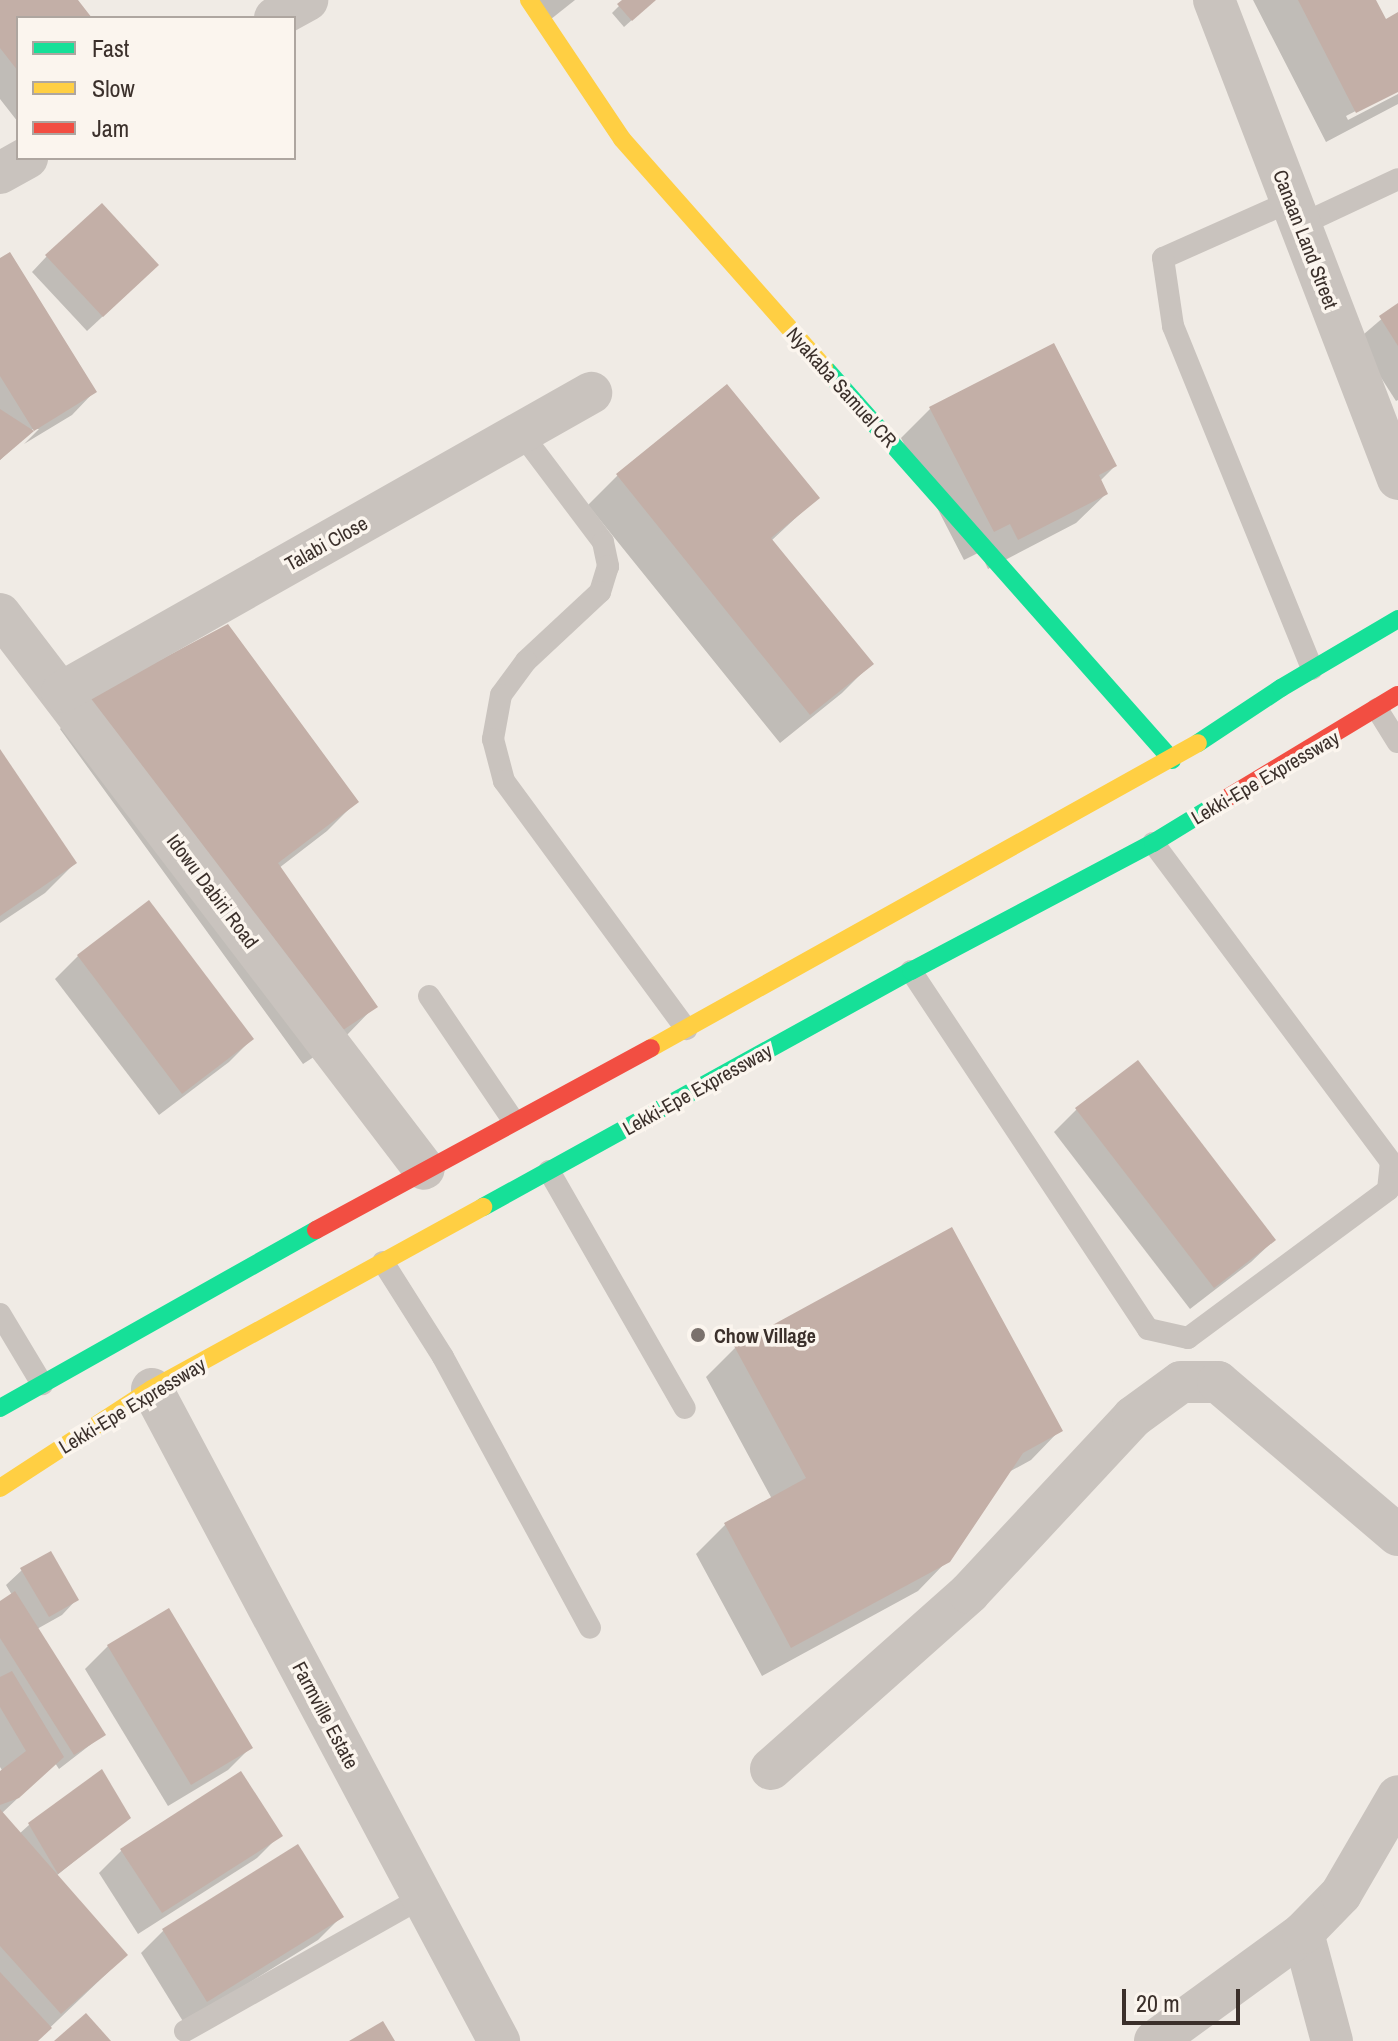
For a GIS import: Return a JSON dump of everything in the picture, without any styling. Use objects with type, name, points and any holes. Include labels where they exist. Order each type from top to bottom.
[{"type":"main road","name":"Nyakaba Samuel CR","points":[[529,0],[622,139],[1172,760]]},
{"type":"main road","points":[[0,1408],[424,1169],[686,1029],[859,929],[1172,760],[1312,669],[1398,619]]},
{"type":"main road","name":"Lekki-Epe Expressway","points":[[0,1488],[152,1389],[911,971],[1153,843],[1398,695]]},
{"type":"street","points":[[279,16],[307,0]]},
{"type":"street","name":"Canaan Land Street","points":[[1214,0],[1398,479]]},
{"type":"street","points":[[0,173],[23,160]]},
{"type":"street","name":"Talabi Close","points":[[62,692],[591,393]]},
{"type":"street","name":"Idowu Dabiri Road","points":[[0,614],[424,1169]]},
{"type":"street","points":[[771,1769],[969,1593],[1133,1417],[1181,1382],[1218,1382],[1398,1535]]},
{"type":"street","name":"Farmville Estate","points":[[152,1389],[499,2041]]},
{"type":"street","points":[[1155,2041],[1303,1933],[1341,1894],[1398,1796]]},
{"type":"street","points":[[1303,1933],[1332,2041]]},
{"type":"lane","points":[[1312,669],[1173,326],[1163,258],[1398,179]]},
{"type":"lane","points":[[521,433],[603,542],[608,566],[600,592],[526,661],[501,695],[493,739],[504,781],[686,1029]]},
{"type":"lane","points":[[1377,709],[1398,742]]},
{"type":"lane","points":[[911,971],[1148,1329],[1188,1338],[1388,1190],[1391,1162],[1153,843]]},
{"type":"lane","points":[[429,996],[513,1120]]},
{"type":"lane","points":[[549,1171],[685,1408]]},
{"type":"lane","points":[[383,1262],[443,1357],[590,1628]]},
{"type":"lane","points":[[0,1314],[42,1384]]},
{"type":"lane","points":[[185,2031],[423,1897]]},
{"type":"building","points":[[0,0],[78,0],[90,16],[16,16],[16,68],[0,48]]},
{"type":"building","points":[[622,0],[656,0],[632,21],[617,4]]},
{"type":"building","points":[[1298,0],[1376,0],[1386,19],[1398,12],[1398,92],[1356,113]]},
{"type":"building","points":[[102,203],[159,265],[103,317],[45,255]]},
{"type":"building","points":[[10,252],[97,392],[34,431],[0,376],[0,258]]},
{"type":"building","points":[[1398,303],[1398,346],[1379,316]]},
{"type":"building","points":[[1054,343],[1117,466],[1099,475],[1108,494],[1018,540],[1010,524],[994,532],[929,407]]},
{"type":"building","points":[[727,384],[820,498],[771,538],[874,664],[810,715],[616,474]]},
{"type":"building","points":[[0,409],[34,431],[0,460]]},
{"type":"building","points":[[228,624],[359,802],[278,863],[378,1007],[334,1036],[88,698]]},
{"type":"building","points":[[0,749],[77,863],[0,916]]},
{"type":"building","points":[[149,900],[254,1039],[182,1094],[77,955]]},
{"type":"building","points":[[1138,1060],[1276,1240],[1214,1288],[1075,1108]]},
{"type":"building","points":[[952,1227],[1063,1431],[1023,1453],[950,1562],[791,1648],[724,1523],[806,1478],[734,1346]]},
{"type":"building","points":[[51,1551],[79,1600],[49,1617],[20,1568]]},
{"type":"building","points":[[15,1591],[106,1735],[74,1755],[0,1638],[0,1601]]},
{"type":"building","points":[[169,1608],[253,1748],[191,1785],[107,1645]]},
{"type":"building","points":[[12,1671],[64,1757],[19,1798],[0,1805],[0,1771],[26,1751],[0,1707],[0,1677]]},
{"type":"building","points":[[102,1769],[131,1818],[58,1874],[28,1823]]},
{"type":"building","points":[[241,1771],[283,1836],[162,1913],[120,1849]]},
{"type":"building","points":[[0,1809],[128,1955],[61,2014],[0,1946]]},
{"type":"building","points":[[298,1844],[344,1917],[207,2002],[162,1929]]},
{"type":"building","points":[[0,1972],[52,2028],[38,2041],[0,2041]]},
{"type":"building","points":[[86,2013],[111,2041],[54,2041]]},
{"type":"building","points":[[383,2021],[395,2041],[349,2041]]},
{"type":"traffic: fast","points":[[824,367],[1172,760]]},
{"type":"traffic: fast","points":[[1198,743],[1281,688],[1398,619]]},
{"type":"traffic: fast","points":[[483,1207],[911,971],[1153,843],[1217,804]]},
{"type":"traffic: fast","points":[[0,1408],[316,1230]]},
{"type":"traffic: slow","points":[[529,0],[622,139],[824,367]]},
{"type":"traffic: slow","points":[[651,1048],[1198,743]]},
{"type":"traffic: slow","points":[[0,1488],[152,1389],[483,1207]]},
{"type":"traffic: jam","points":[[1217,804],[1398,695]]},
{"type":"traffic: jam","points":[[316,1230],[651,1048]]},
{"type":"place","name":"Chow Village","points":[[698,1335]]}]
